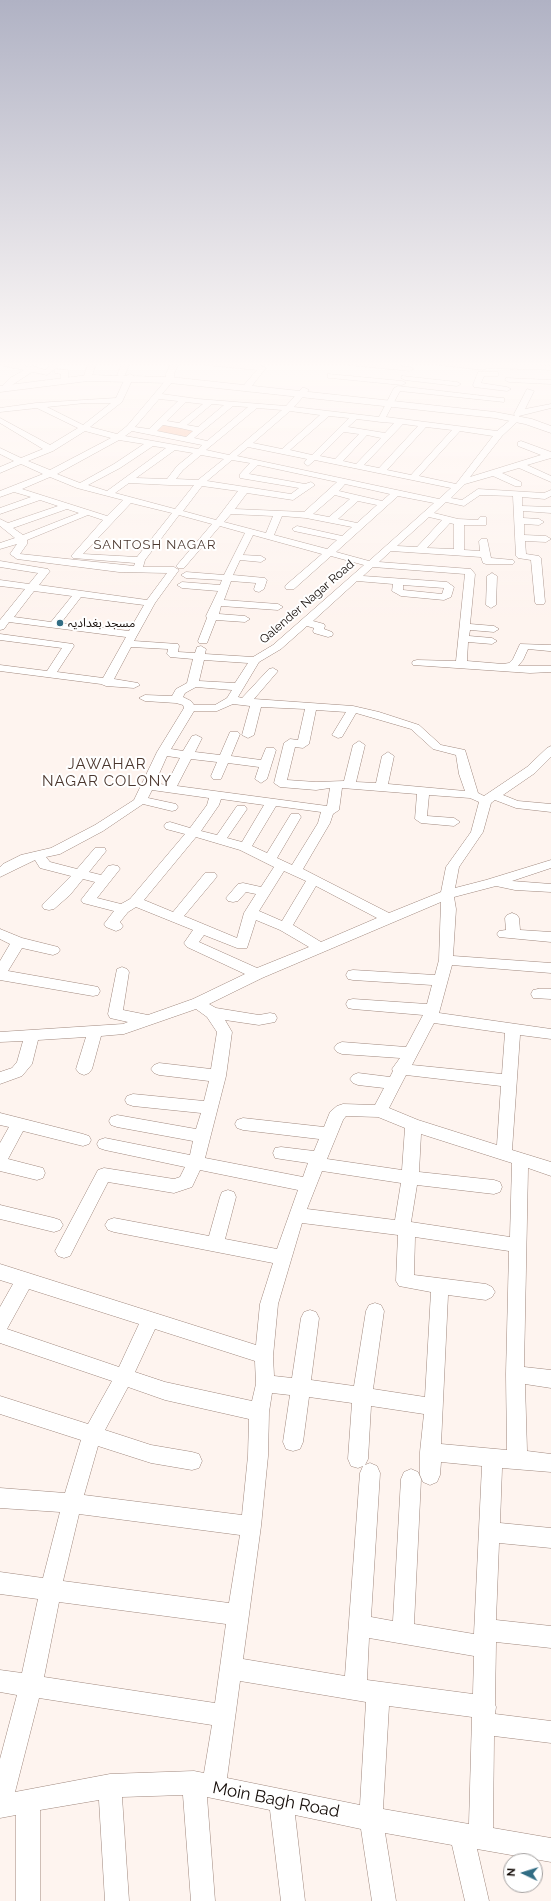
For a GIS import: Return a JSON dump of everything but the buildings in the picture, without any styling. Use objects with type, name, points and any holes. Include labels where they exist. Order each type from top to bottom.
[{"type":"street","points":[[1,452],[80,486],[175,513],[371,564],[468,571],[480,592],[491,605]]},
{"type":"street","points":[[0,470],[44,452]]},
{"type":"street","points":[[0,494],[50,474],[91,452]]},
{"type":"street","points":[[80,486],[117,466],[137,452]]},
{"type":"street","points":[[108,494],[166,452]]},
{"type":"street","points":[[169,482],[180,468],[200,452],[256,462],[342,482],[442,501],[464,503],[478,492],[548,494],[551,487]]},
{"type":"street","points":[[22,539],[22,544],[15,554],[17,556],[127,570],[139,564],[175,513],[200,483],[238,452]]},
{"type":"street","points":[[287,452],[413,478],[459,485],[485,452]]},
{"type":"street","points":[[300,473],[319,452]]},
{"type":"street","points":[[337,462],[347,452]]},
{"type":"street","points":[[358,467],[372,452]]},
{"type":"street","points":[[381,471],[399,452]]},
{"type":"street","points":[[413,478],[437,452]]},
{"type":"street","points":[[540,452],[550,456]]},
{"type":"street","name":"Qalender Nagar Road","points":[[231,700],[255,660],[277,648],[459,485],[550,456]]},
{"type":"street","points":[[151,462],[180,468]]},
{"type":"street","points":[[256,462],[243,476],[306,487]]},
{"type":"street","points":[[520,465],[551,479]]},
{"type":"street","points":[[495,473],[518,484]]},
{"type":"street","points":[[127,480],[200,483],[293,498],[306,487],[310,486],[319,476]]},
{"type":"street","points":[[106,683],[150,603],[174,570],[101,557],[76,556],[109,519],[132,501],[153,481]]},
{"type":"street","points":[[306,515],[342,482]]},
{"type":"street","points":[[14,489],[86,514],[109,519]]},
{"type":"street","points":[[181,566],[229,511],[244,490]]},
{"type":"street","points":[[332,492],[384,504]]},
{"type":"street","points":[[290,587],[396,493]]},
{"type":"street","points":[[517,494],[521,556],[536,558],[540,602]]},
{"type":"street","points":[[0,511],[40,497]]},
{"type":"street","points":[[331,520],[356,498]]},
{"type":"street","points":[[3,525],[66,506]]},
{"type":"street","points":[[518,508],[551,510]]},
{"type":"street","points":[[229,511],[278,515],[306,515],[358,526]]},
{"type":"street","points":[[0,546],[86,514]]},
{"type":"street","points":[[427,514],[458,522],[483,523],[483,519]]},
{"type":"street","points":[[269,537],[278,515]]},
{"type":"street","points":[[418,551],[448,519]]},
{"type":"street","points":[[518,521],[539,522]]},
{"type":"street","points":[[458,522],[459,552]]},
{"type":"street","points":[[3,525],[22,539]]},
{"type":"street","points":[[297,529],[344,539]]},
{"type":"street","points":[[177,700],[180,691],[192,685],[211,616],[237,557],[250,533]]},
{"type":"street","points":[[519,538],[546,539]]},
{"type":"street","points":[[484,541],[484,554],[487,561],[510,562]]},
{"type":"street","points":[[389,548],[484,554]]},
{"type":"street","points":[[95,566],[101,557]]},
{"type":"street","points":[[237,557],[261,559]]},
{"type":"street","points":[[0,564],[45,571],[3,621]]},
{"type":"street","points":[[186,575],[261,580]]},
{"type":"street","points":[[461,664],[466,627],[480,592],[492,576]]},
{"type":"street","points":[[354,578],[398,582]]},
{"type":"street","points":[[0,583],[150,603]]},
{"type":"street","points":[[182,585],[223,588]]},
{"type":"street","points":[[53,626],[78,594]]},
{"type":"street","points":[[217,603],[278,607]]},
{"type":"street","points":[[0,607],[14,609]]},
{"type":"street","points":[[211,616],[245,619]]},
{"type":"street","points":[[3,621],[79,629],[130,640],[174,646],[173,655],[255,660]]},
{"type":"street","points":[[306,622],[320,626],[318,631],[328,634]]},
{"type":"street","points":[[466,627],[494,629]]},
{"type":"street","points":[[50,675],[79,629]]},
{"type":"street","points":[[0,637],[69,646]]},
{"type":"street","points":[[464,639],[492,642]]},
{"type":"street","points":[[506,667],[513,665],[518,660],[524,646],[550,648],[548,653],[551,660]]},
{"type":"street","points":[[417,663],[461,664],[551,670]]},
{"type":"street","points":[[0,668],[106,683],[134,685]]},
{"type":"street","points":[[248,735],[251,703],[273,671]]},
{"type":"street","points":[[199,684],[239,687]]},
{"type":"street","points":[[144,698],[177,700],[187,703],[190,708]]},
{"type":"street","points":[[190,708],[217,708],[231,700],[251,703],[353,709],[375,714],[415,727],[437,747],[460,752],[462,754],[465,774],[474,795]]},
{"type":"street","points":[[312,707],[303,744],[290,743],[280,783],[316,786],[343,785],[474,795],[516,804],[551,808]]},
{"type":"street","points":[[0,873],[26,858],[56,851],[123,814],[141,800],[163,752],[190,708]]},
{"type":"street","points":[[338,735],[353,709]]},
{"type":"street","points":[[217,776],[234,734]]},
{"type":"street","points":[[170,788],[196,738]]},
{"type":"street","points":[[148,786],[333,810],[359,745]]},
{"type":"street","points":[[261,779],[270,750]]},
{"type":"street","points":[[380,1111],[400,1069],[431,1014],[446,960],[449,909],[447,894],[453,867],[477,832],[490,799],[531,770],[551,750]]},
{"type":"street","points":[[163,752],[266,764]]},
{"type":"street","points":[[380,788],[388,756]]},
{"type":"street","points":[[423,791],[422,819],[454,822]]},
{"type":"street","points":[[116,926],[111,924],[193,833],[213,805],[216,794]]},
{"type":"street","points":[[141,800],[172,807]]},
{"type":"street","points":[[245,847],[272,802]]},
{"type":"street","points":[[219,841],[241,809]]},
{"type":"street","points":[[296,870],[324,823],[328,810]]},
{"type":"street","points":[[269,860],[295,817]]},
{"type":"street","points":[[170,826],[219,841],[245,847],[269,860],[296,870],[387,918]]},
{"type":"street","points":[[49,906],[66,892],[100,851]]},
{"type":"street","points":[[39,856],[45,865],[104,880]]},
{"type":"street","points":[[0,1037],[124,1029],[198,1003],[257,974],[447,894],[496,882],[551,864]]},
{"type":"street","points":[[113,869],[88,900],[129,905],[176,917],[242,945],[251,913],[282,865]]},
{"type":"street","points":[[176,917],[210,876]]},
{"type":"street","points":[[285,927],[314,880]]},
{"type":"street","points":[[496,882],[515,886],[551,888]]},
{"type":"street","points":[[233,898],[244,886],[264,892]]},
{"type":"street","points":[[251,913],[285,927],[320,947]]},
{"type":"street","points":[[512,918],[509,934],[551,937]]},
{"type":"street","points":[[202,928],[191,943],[192,944],[257,974]]},
{"type":"street","points":[[0,934],[18,942],[53,950]]},
{"type":"street","points":[[18,942],[0,974],[93,990]]},
{"type":"street","points":[[446,960],[551,968]]},
{"type":"street","points":[[122,972],[115,1014],[147,1020]]},
{"type":"street","points":[[353,975],[441,980]]},
{"type":"street","points":[[64,1251],[104,1175],[178,1186],[186,1182],[196,1161],[210,1108],[218,1076],[225,1032],[212,1013],[198,1003]]},
{"type":"street","points":[[353,1004],[431,1014],[513,1030],[551,1034]]},
{"type":"street","points":[[212,1013],[260,1020],[270,1018]]},
{"type":"street","points":[[513,1030],[509,1081],[518,1245],[515,1374],[517,1460]]},
{"type":"street","points":[[84,1069],[95,1031]]},
{"type":"street","points":[[0,1078],[17,1072],[24,1064],[32,1035]]},
{"type":"street","points":[[342,1048],[410,1053]]},
{"type":"street","points":[[159,1069],[218,1076]]},
{"type":"street","points":[[400,1069],[509,1081]]},
{"type":"street","points":[[358,1079],[393,1083]]},
{"type":"street","points":[[133,1100],[210,1108]]},
{"type":"street","points":[[203,1901],[204,1786],[223,1716],[232,1668],[251,1526],[258,1456],[259,1412],[265,1384],[264,1356],[269,1304],[296,1215],[336,1116],[343,1110],[380,1111],[413,1125],[551,1169]]},
{"type":"street","points":[[0,1119],[83,1140]]},
{"type":"street","points":[[117,1121],[202,1136]]},
{"type":"street","points":[[0,1158],[19,1124]]},
{"type":"street","points":[[243,1124],[329,1134]]},
{"type":"street","points":[[413,1125],[410,1178],[404,1228],[405,1281],[486,1292]]},
{"type":"street","points":[[105,1144],[196,1161],[206,1165],[308,1185]]},
{"type":"street","points":[[281,1153],[410,1178],[494,1187]]},
{"type":"street","points":[[0,1164],[37,1173]]},
{"type":"street","points":[[215,1245],[228,1197]]},
{"type":"street","points":[[0,1212],[54,1225]]},
{"type":"street","points":[[296,1215],[404,1228],[518,1245]]},
{"type":"street","points":[[114,1225],[283,1258]]},
{"type":"street","points":[[0,1272],[264,1356]]},
{"type":"street","points":[[0,1324],[25,1279]]},
{"type":"street","points":[[403,1634],[420,1477],[430,1452],[440,1286]]},
{"type":"street","points":[[356,1689],[360,1626],[364,1466],[362,1397],[375,1311]]},
{"type":"street","points":[[293,1442],[310,1318]]},
{"type":"street","points":[[0,1805],[31,1685],[51,1589],[72,1503],[92,1435],[124,1377],[150,1320]]},
{"type":"street","points":[[0,1335],[165,1391],[259,1412]]},
{"type":"street","points":[[515,1374],[551,1379]]},
{"type":"street","points":[[265,1384],[301,1387],[433,1407]]},
{"type":"street","points":[[0,1405],[152,1454],[192,1461]]},
{"type":"street","points":[[430,1452],[492,1459],[551,1463]]},
{"type":"street","points":[[477,1901],[472,1837],[485,1715],[485,1639],[492,1459]]},
{"type":"street","points":[[0,1498],[72,1503],[251,1526]]},
{"type":"street","points":[[489,1532],[551,1538]]},
{"type":"street","points":[[0,1583],[238,1615]]},
{"type":"street","points":[[360,1626],[403,1634],[485,1639],[551,1638]]},
{"type":"street","points":[[232,1668],[378,1693],[485,1715],[551,1732]]},
{"type":"street","points":[[0,1681],[223,1716]]},
{"type":"street","points":[[378,1693],[371,1819],[384,1901]]},
{"type":"street","points":[[110,1786],[117,1901]]},
{"type":"street","name":"Moin Bagh Road","points":[[0,1805],[110,1786],[204,1786],[371,1819],[551,1850]]},
{"type":"street","points":[[281,1800],[293,1901]]},
{"type":"street","points":[[28,1801],[28,1901]]},
{"type":"place","name":"مسجد بغدادیہ","points":[[60,623]]},
{"type":"district","name":"SANTOSH NAGAR","points":[[155,545]]},
{"type":"district","name":"JAWAHAR NAGAR COLONY","points":[[107,772]]}]
